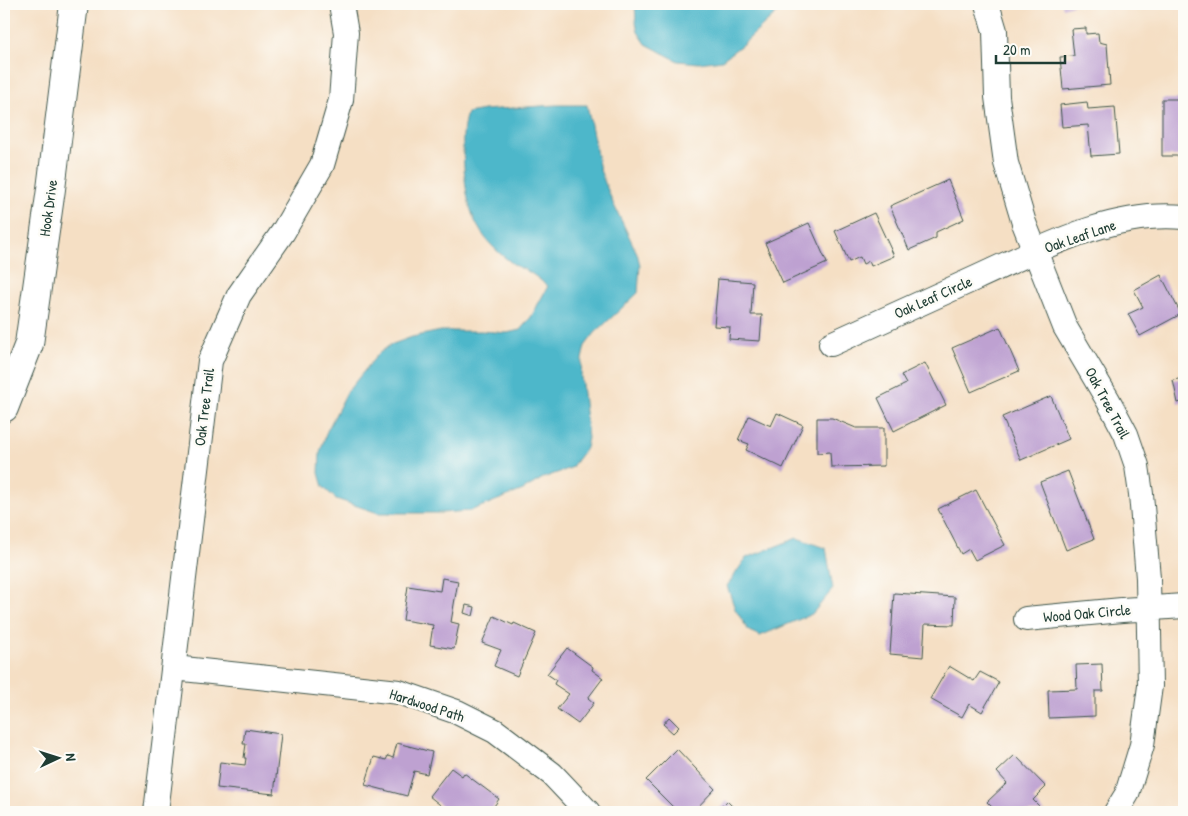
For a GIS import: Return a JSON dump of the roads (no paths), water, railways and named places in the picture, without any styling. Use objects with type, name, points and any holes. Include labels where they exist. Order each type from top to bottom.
[{"type":"street","name":"Hook Drive","points":[[4,408],[29,344],[74,4]]},
{"type":"street","name":"Oak Tree Trail","points":[[156,812],[210,361],[239,295],[283,232],[322,165],[340,100],[346,34],[341,4]]},
{"type":"street","name":"Oak Tree Trail","points":[[987,4],[995,31],[997,97],[1006,163],[1024,223],[1065,328],[1126,434],[1137,466],[1141,494],[1149,608],[1150,686],[1142,745],[1127,794],[1116,812]]},
{"type":"street","name":"Oak Leaf Lane","points":[[1035,252],[1101,226],[1131,220],[1173,216],[1184,217]]},
{"type":"street","name":"Oak Leaf Circle","points":[[831,344],[1035,252]]},
{"type":"street","name":"Wood Oak Circle","points":[[1026,619],[1184,606]]},
{"type":"street","name":"Hardwood Path","points":[[174,668],[399,692],[457,712],[496,731],[552,774],[588,812]]},
{"type":"water","points":[[635,4],[787,4],[743,44],[722,60],[699,63],[678,61],[646,44],[638,32]]},
{"type":"water","points":[[556,105],[587,105],[600,170],[613,203],[637,253],[640,265],[638,293],[595,333],[585,346],[581,376],[588,438],[586,448],[571,468],[543,478],[523,490],[470,511],[378,513],[336,499],[323,487],[319,473],[320,452],[327,431],[347,392],[378,354],[390,345],[412,337],[441,331],[507,333],[520,330],[531,317],[548,286],[499,253],[481,232],[471,210],[465,183],[463,133],[467,113]]},
{"type":"water","points":[[797,538],[826,548],[833,589],[812,614],[760,636],[749,631],[735,609],[727,586],[746,558]]}]
